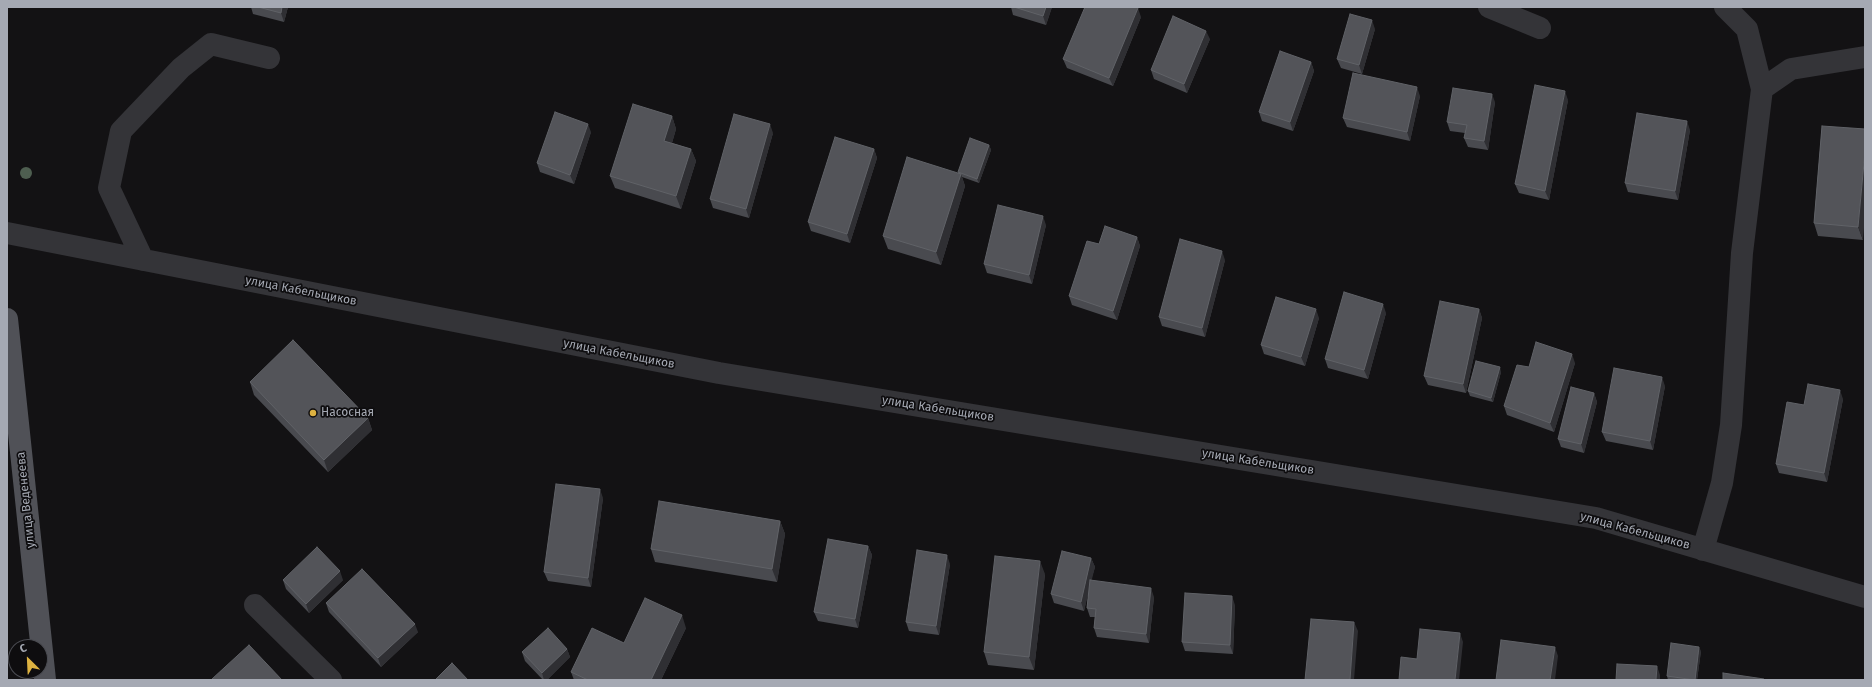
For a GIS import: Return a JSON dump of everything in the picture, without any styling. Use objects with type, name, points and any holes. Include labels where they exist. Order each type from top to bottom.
[{"type":"main road","name":"улица Веденеева","points":[[7,319],[45,680]]},
{"type":"street","points":[[1489,7],[1540,28]]},
{"type":"street","points":[[1703,550],[1722,483],[1731,425],[1742,253],[1762,90],[1747,29],[1725,7]]},
{"type":"street","points":[[143,260],[109,188],[121,131],[181,68],[211,44],[269,58]]},
{"type":"street","points":[[1762,90],[1791,69],[1865,57]]},
{"type":"street","name":"улица Кабельщиков","points":[[7,234],[719,373],[1596,518],[1865,597]]},
{"type":"street","points":[[255,605],[331,680]]},
{"type":"building","points":[[258,7],[282,7],[281,13]]},
{"type":"building","points":[[1014,7],[1046,7],[1043,16]]},
{"type":"building","points":[[1085,7],[1138,8],[1109,78],[1063,59]]},
{"type":"building","points":[[1350,14],[1372,20],[1359,65],[1337,59]]},
{"type":"building","points":[[1173,16],[1206,31],[1184,84],[1151,70]]},
{"type":"building","points":[[1280,51],[1311,62],[1290,122],[1259,112]]},
{"type":"building","points":[[1353,73],[1417,87],[1407,132],[1343,118]]},
{"type":"building","points":[[1535,85],[1565,91],[1545,191],[1515,184]]},
{"type":"building","points":[[1453,88],[1492,94],[1484,141],[1464,138],[1467,125],[1447,122]]},
{"type":"building","points":[[633,104],[672,116],[664,141],[691,149],[676,196],[610,176]]},
{"type":"building","points":[[555,112],[588,124],[570,175],[537,163]]},
{"type":"building","points":[[1637,113],[1687,121],[1675,191],[1625,183]]},
{"type":"building","points":[[734,114],[770,124],[746,209],[710,199]]},
{"type":"building","points":[[1822,126],[1865,129],[1865,152],[1858,227],[1814,223]]},
{"type":"building","points":[[835,137],[874,149],[847,234],[808,222]]},
{"type":"building","points":[[970,138],[989,145],[977,179],[958,172]]},
{"type":"building","points":[[907,157],[961,174],[936,252],[883,236]]},
{"type":"building","points":[[998,205],[1043,216],[1029,275],[984,264]]},
{"type":"building","points":[[1105,226],[1137,237],[1113,311],[1069,296],[1087,241],[1099,244]]},
{"type":"building","points":[[1180,239],[1222,251],[1202,328],[1159,317]]},
{"type":"building","points":[[1344,292],[1383,304],[1364,370],[1325,359]]},
{"type":"building","points":[[1276,297],[1316,309],[1301,357],[1261,345]]},
{"type":"building","points":[[1440,301],[1479,309],[1463,384],[1424,376]]},
{"type":"building","name":"Насосная","points":[[293,340],[368,418],[324,460],[250,382]]},
{"type":"building","points":[[1536,342],[1572,354],[1550,423],[1504,406],[1517,365],[1529,367]]},
{"type":"building","points":[[1476,361],[1500,367],[1491,398],[1468,391]]},
{"type":"building","points":[[1614,368],[1662,377],[1650,441],[1602,432]]},
{"type":"building","points":[[1808,384],[1840,390],[1824,473],[1776,464],[1787,402],[1804,405]]},
{"type":"building","points":[[1571,387],[1594,393],[1581,444],[1558,439]]},
{"type":"building","points":[[556,484],[600,489],[588,578],[544,572]]},
{"type":"building","points":[[659,501],[780,521],[772,569],[651,549]]},
{"type":"building","points":[[828,539],[868,546],[855,619],[814,612]]},
{"type":"building","points":[[317,547],[340,571],[306,604],[283,580]]},
{"type":"building","points":[[917,550],[947,555],[936,626],[906,622]]},
{"type":"building","points":[[1062,551],[1091,558],[1081,602],[1051,594]]},
{"type":"building","points":[[995,556],[1040,561],[1029,657],[984,652]]},
{"type":"building","points":[[362,569],[415,624],[378,658],[326,603]]},
{"type":"building","points":[[1090,580],[1151,588],[1146,634],[1094,628],[1096,609],[1087,608]]},
{"type":"building","points":[[1185,593],[1232,596],[1230,645],[1182,642]]},
{"type":"building","points":[[645,598],[682,615],[651,680],[588,680],[571,672],[592,628],[624,643]]},
{"type":"building","points":[[1311,619],[1354,622],[1350,680],[1305,680]]},
{"type":"building","points":[[548,628],[567,649],[542,673],[522,652]]},
{"type":"building","points":[[1420,629],[1460,633],[1455,680],[1399,680],[1401,657],[1417,659]]},
{"type":"building","points":[[1501,640],[1555,647],[1550,680],[1496,680]]},
{"type":"building","points":[[1671,643],[1699,647],[1695,680],[1667,676]]},
{"type":"building","points":[[249,645],[282,680],[212,680],[212,679]]},
{"type":"building","points":[[452,663],[468,680],[435,680]]},
{"type":"building","points":[[1617,664],[1657,666],[1656,680],[1616,680]]},
{"type":"building","points":[[1723,673],[1764,679],[1764,680],[1723,680]]},
{"type":"place","name":"Насосная","points":[[313,413]]}]
